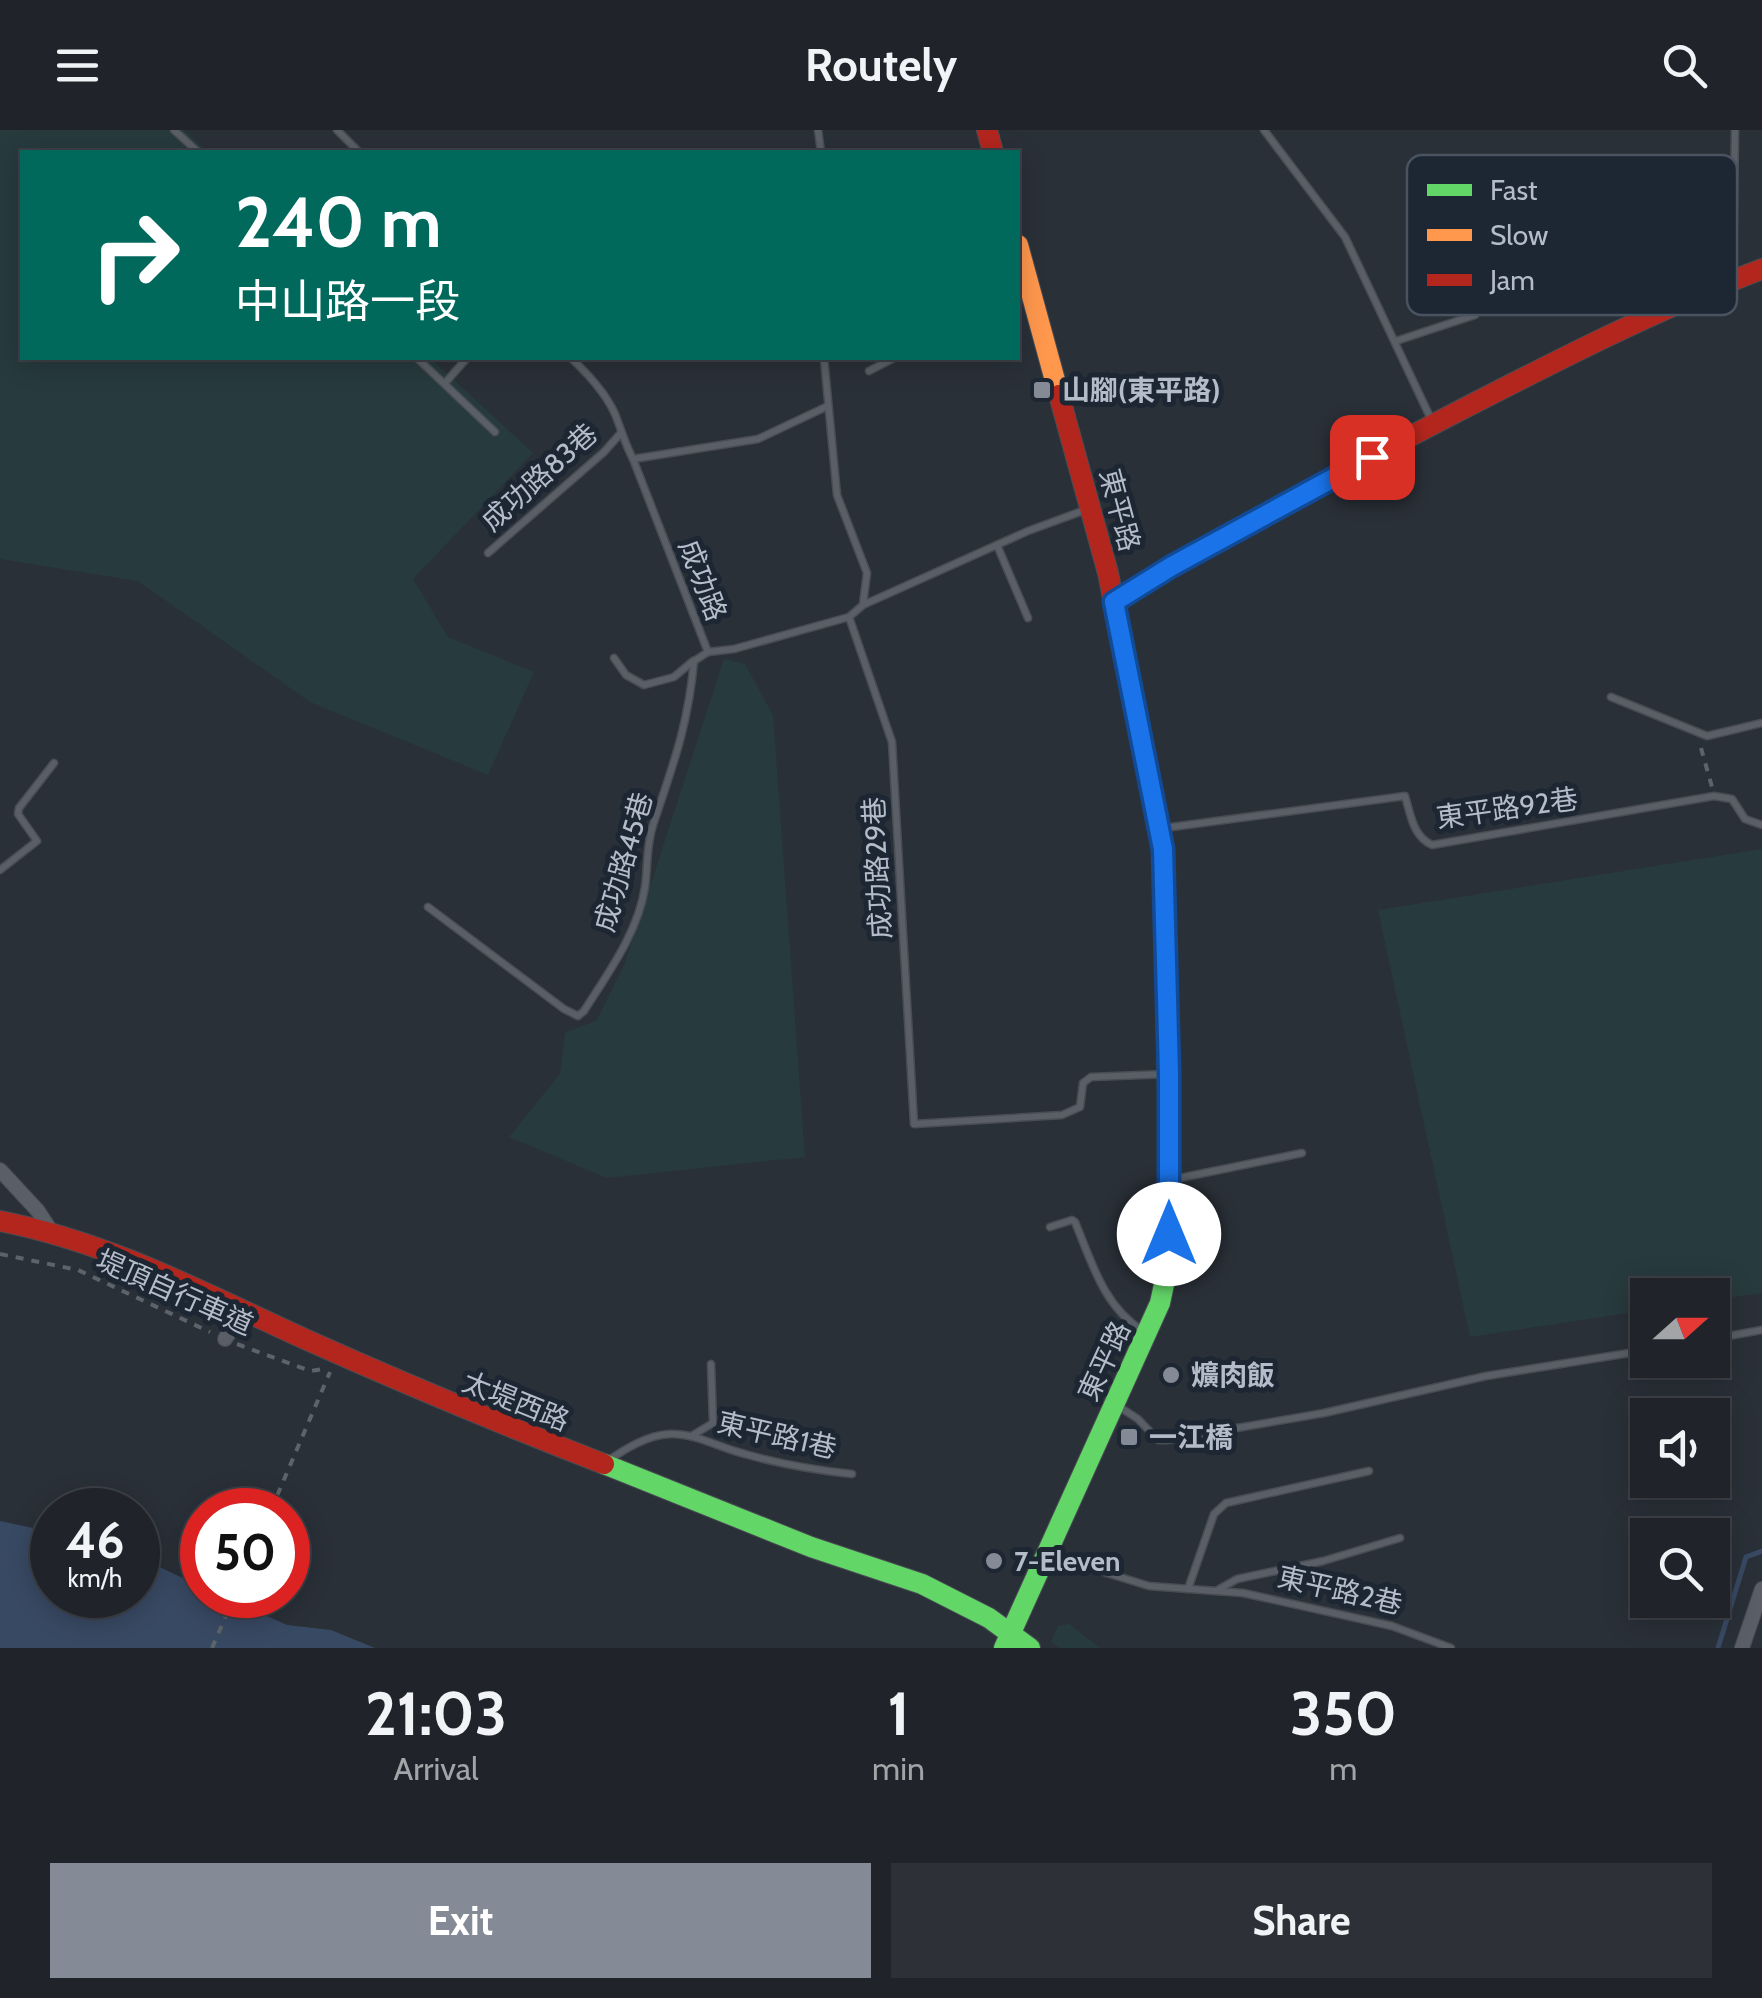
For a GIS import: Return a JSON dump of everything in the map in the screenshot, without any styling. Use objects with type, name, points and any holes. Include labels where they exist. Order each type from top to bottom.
[{"type":"main road","points":[[1737,279],[1762,270]]},
{"type":"main road","name":"東平路","points":[[1007,1641],[1148,1335],[1169,1261],[1164,866],[1114,602],[1091,508],[1020,273]]},
{"type":"main road","points":[[1114,602],[1172,566],[1434,424],[1646,315]]},
{"type":"main road","name":"太堤西路","points":[[0,1221],[51,1231],[111,1251],[424,1393],[811,1547],[922,1584],[968,1606],[1007,1641],[1030,1648]]},
{"type":"street","points":[[0,1170],[51,1231]]},
{"type":"street","points":[[225,1339],[244,1310]]},
{"type":"street","points":[[1742,1648],[1762,1589]]},
{"type":"lane","points":[[174,130],[196,150]]},
{"type":"lane","points":[[337,130],[357,150]]},
{"type":"lane","points":[[1264,130],[1345,238],[1434,424]]},
{"type":"lane","points":[[1734,155],[1735,130]]},
{"type":"lane","points":[[1396,341],[1475,315]]},
{"type":"lane","points":[[419,360],[495,432]]},
{"type":"lane","points":[[445,384],[465,360]]},
{"type":"lane","name":"成功路","points":[[572,360],[593,381],[619,422],[620,434],[708,652],[849,617],[863,605],[1091,508]]},
{"type":"lane","points":[[824,360],[837,495],[867,573],[863,605]]},
{"type":"lane","points":[[869,371],[890,360]]},
{"type":"lane","points":[[633,459],[758,439],[828,406]]},
{"type":"lane","name":"成功路83巷","points":[[488,553],[620,434]]},
{"type":"lane","points":[[997,545],[1028,618]]},
{"type":"lane","name":"成功路29巷","points":[[849,617],[892,742],[914,1124],[1062,1115],[1080,1107],[1083,1084],[1091,1077],[1169,1074]]},
{"type":"lane","points":[[614,658],[626,675],[644,685],[674,676],[708,652]]},
{"type":"lane","name":"成功路45巷","points":[[428,907],[564,1010],[578,1016],[584,1011],[632,929],[645,889],[646,852],[684,732],[694,660]]},
{"type":"lane","points":[[1610,698],[1708,736],[1762,723]]},
{"type":"lane","points":[[0,870],[38,841],[18,814],[19,808],[54,763]]},
{"type":"lane","name":"東平路92巷","points":[[1158,828],[1406,796],[1420,839],[1432,845],[1714,796]]},
{"type":"lane","points":[[1714,796],[1732,800],[1745,819],[1762,825]]},
{"type":"lane","points":[[1169,1180],[1302,1152]]},
{"type":"lane","points":[[1050,1227],[1076,1222],[1110,1301],[1125,1320],[1148,1335]]},
{"type":"lane","points":[[1730,1335],[1762,1330]]},
{"type":"lane","points":[[1116,1405],[1158,1440],[1167,1440],[1324,1413],[1486,1376],[1630,1353]]},
{"type":"lane","name":"東平路1巷","points":[[692,1436],[713,1423],[711,1364]]},
{"type":"lane","name":"東平路1巷","points":[[601,1465],[631,1445],[667,1434],[692,1436],[744,1454],[810,1469],[852,1474]]},
{"type":"lane","points":[[1188,1589],[1214,1514],[1226,1503],[1369,1472]]},
{"type":"lane","name":"東平路2巷","points":[[1215,1591],[1237,1579],[1400,1538]]},
{"type":"lane","name":"東平路2巷","points":[[1046,1554],[1148,1586],[1243,1594],[1392,1626],[1451,1648]]},
{"type":"path","points":[[1698,734],[1714,796]]},
{"type":"path","name":"堤頂自行車道","points":[[0,1254],[78,1270],[225,1339],[310,1371],[332,1367],[280,1488]]},
{"type":"path","points":[[212,1648],[225,1618]]},
{"type":"green space","points":[[0,130],[184,130],[206,150],[20,150],[20,360],[432,360],[533,453],[413,579],[448,637],[534,672],[488,775],[310,702],[138,581],[0,559]]},
{"type":"green space","points":[[724,659],[745,664],[773,715],[805,1157],[607,1178],[509,1137],[560,1074],[565,1033],[597,1020],[625,963]]},
{"type":"green space","points":[[1762,849],[1762,1293],[1730,1298],[1730,1278],[1630,1278],[1630,1313],[1470,1337],[1378,910]]},
{"type":"green space","points":[[1069,1624],[1100,1648],[1060,1648],[1051,1642],[1058,1626]]},
{"type":"water","points":[[0,1521],[30,1527],[30,1618],[160,1618],[160,1567],[180,1577],[180,1618],[271,1618],[287,1625],[331,1630],[375,1648],[0,1648]]},
{"type":"waterway","points":[[1718,1648],[1746,1557],[1762,1551]]},
{"type":"traffic: fast","points":[[1004,1648],[1160,1303],[1169,1261],[1169,1144]]},
{"type":"traffic: fast","points":[[604,1464],[811,1547],[922,1584],[989,1618],[1030,1648]]},
{"type":"traffic: slow","points":[[1020,252],[1059,395]]},
{"type":"traffic: jam","points":[[987,130],[992,150]]},
{"type":"traffic: jam","points":[[1737,279],[1762,269]]},
{"type":"traffic: jam","points":[[1114,602],[1282,505],[1653,315]]},
{"type":"traffic: jam","points":[[1059,395],[1108,573],[1163,849],[1169,1144]]},
{"type":"traffic: jam","points":[[0,1221],[118,1256],[381,1372],[604,1464]]},
{"type":"place","name":"山腳(東平路)","points":[[1042,390]]},
{"type":"place","name":"爌肉飯","points":[[1171,1375]]},
{"type":"place","name":"一江橋","points":[[1129,1437]]},
{"type":"place","name":"7-Eleven","points":[[994,1561]]},
{"type":"route","points":[[1169,1234],[1163,849],[1114,602],[1372,457]]}]
